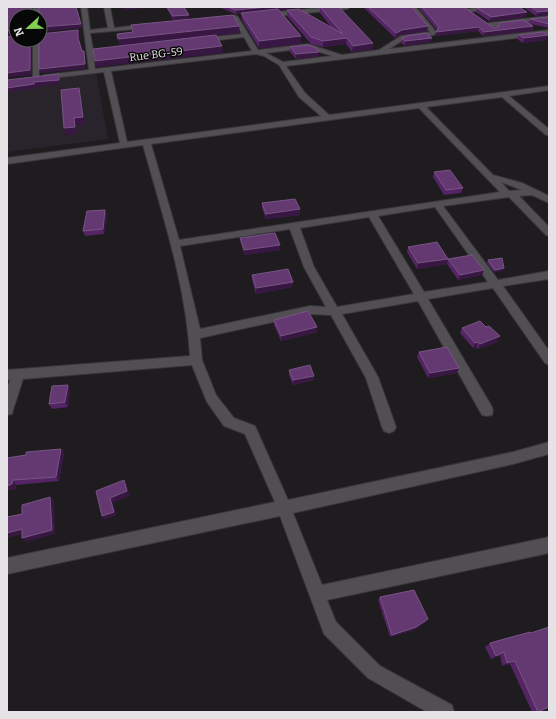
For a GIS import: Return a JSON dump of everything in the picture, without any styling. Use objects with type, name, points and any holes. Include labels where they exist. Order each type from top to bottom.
[{"type":"street","points":[[84,7],[92,71]]},
{"type":"street","points":[[108,7],[111,29]]},
{"type":"street","points":[[257,15],[347,7]]},
{"type":"street","points":[[413,7],[417,14],[434,33],[448,44]]},
{"type":"street","points":[[464,9],[498,7]]},
{"type":"street","points":[[464,9],[494,29]]},
{"type":"street","points":[[280,13],[285,19]]},
{"type":"street","points":[[530,15],[536,20]]},
{"type":"street","points":[[235,17],[256,52],[266,55],[282,64],[302,95],[327,118]]},
{"type":"street","points":[[227,18],[242,17]]},
{"type":"street","points":[[483,21],[536,20],[549,18]]},
{"type":"street","points":[[79,31],[157,25]]},
{"type":"street","points":[[282,64],[549,32]]},
{"type":"street","points":[[381,52],[403,37],[434,33]]},
{"type":"street","points":[[500,33],[506,37]]},
{"type":"street","points":[[199,40],[246,35]]},
{"type":"street","name":"Rue BG-59","points":[[35,48],[32,78],[256,52],[305,43],[342,57]]},
{"type":"street","points":[[90,52],[113,50]]},
{"type":"street","points":[[107,69],[124,145]]},
{"type":"street","points":[[7,161],[549,88]]},
{"type":"street","points":[[503,94],[549,133]]},
{"type":"street","points":[[420,105],[506,193],[512,194],[549,233]]},
{"type":"street","points":[[146,142],[175,244],[194,335],[196,360],[211,398],[228,422],[250,430],[284,508],[330,628],[374,672],[445,712]]},
{"type":"street","points":[[489,176],[519,185],[549,200]]},
{"type":"street","points":[[175,244],[436,204],[533,192]]},
{"type":"street","points":[[436,204],[495,283],[549,360]]},
{"type":"street","points":[[372,214],[487,411]]},
{"type":"street","points":[[294,226],[309,267],[372,377],[389,427]]},
{"type":"street","points":[[194,335],[310,310],[335,312],[495,283],[549,275]]},
{"type":"street","points":[[7,410],[12,374],[196,360]]},
{"type":"street","points":[[7,566],[284,508],[513,458],[549,448]]},
{"type":"street","points":[[317,594],[549,545]]},
{"type":"shaded area","points":[[96,73],[108,139],[7,152],[7,83]]},
{"type":"building","points":[[7,7],[31,7],[8,8],[7,31]]},
{"type":"building","points":[[39,7],[76,7],[81,24],[48,26],[48,8]]},
{"type":"building","points":[[167,7],[184,7],[189,15],[173,16]]},
{"type":"building","points":[[228,7],[267,7],[236,10]]},
{"type":"building","points":[[320,7],[339,7],[373,43],[353,46],[347,38],[323,41],[311,37],[287,10],[299,9],[343,34]]},
{"type":"building","points":[[368,7],[412,7],[428,26],[402,30],[396,33]]},
{"type":"building","points":[[422,7],[464,7],[494,28],[499,26],[499,23],[523,20],[533,26],[484,32],[479,27],[436,32],[439,27]]},
{"type":"building","points":[[519,7],[527,12],[491,17],[477,8]]},
{"type":"building","points":[[531,7],[549,7],[549,11],[538,12]]},
{"type":"building","points":[[278,9],[301,36],[259,41],[241,13]]},
{"type":"building","points":[[233,15],[239,26],[118,39],[117,34],[133,32],[131,25]]},
{"type":"building","points":[[549,17],[549,24],[530,19]]},
{"type":"building","points":[[78,30],[78,38],[82,51],[84,51],[85,64],[39,69],[39,48],[48,48],[48,33]]},
{"type":"building","points":[[543,32],[548,35],[524,38],[519,35]]},
{"type":"building","points":[[426,33],[432,38],[405,41],[402,39],[406,36]]},
{"type":"building","points":[[216,35],[222,46],[95,61],[93,49]]},
{"type":"building","points":[[7,37],[8,48],[30,48],[30,70],[7,73]]},
{"type":"building","points":[[308,45],[316,48],[319,52],[296,54],[290,47]]},
{"type":"building","points":[[59,74],[59,80],[34,82],[34,84],[7,88],[7,80]]},
{"type":"building","points":[[79,88],[83,117],[74,118],[75,127],[64,128],[61,90]]},
{"type":"building","points":[[450,170],[463,188],[446,190],[434,172]]},
{"type":"building","points":[[295,199],[300,209],[266,214],[262,203]]},
{"type":"building","points":[[105,210],[103,229],[83,231],[87,211]]},
{"type":"building","points":[[275,233],[280,245],[244,250],[240,238]]},
{"type":"building","points":[[437,242],[448,259],[418,263],[408,247]]},
{"type":"building","points":[[472,255],[484,270],[460,275],[448,259]]},
{"type":"building","points":[[502,258],[504,268],[495,270],[488,260]]},
{"type":"building","points":[[288,269],[293,282],[256,288],[252,275]]},
{"type":"building","points":[[308,311],[317,327],[281,336],[274,320]]},
{"type":"building","points":[[480,321],[486,327],[489,326],[500,336],[480,344],[478,342],[475,343],[462,328]]},
{"type":"building","points":[[447,347],[459,368],[430,373],[419,352]]},
{"type":"building","points":[[310,365],[314,376],[293,380],[289,370]]},
{"type":"building","points":[[68,385],[65,402],[49,404],[52,386]]},
{"type":"building","points":[[61,449],[56,477],[13,480],[12,484],[7,486],[7,458],[26,455],[26,452]]},
{"type":"building","points":[[124,480],[127,491],[110,498],[114,512],[102,516],[96,491]]},
{"type":"building","points":[[50,497],[52,530],[22,538],[22,529],[7,533],[7,517],[22,514],[22,505]]},
{"type":"building","points":[[414,590],[428,619],[416,627],[392,635],[380,597]]},
{"type":"building","points":[[549,627],[549,707],[538,712],[515,661],[507,663],[504,652],[496,656],[490,643]]}]
